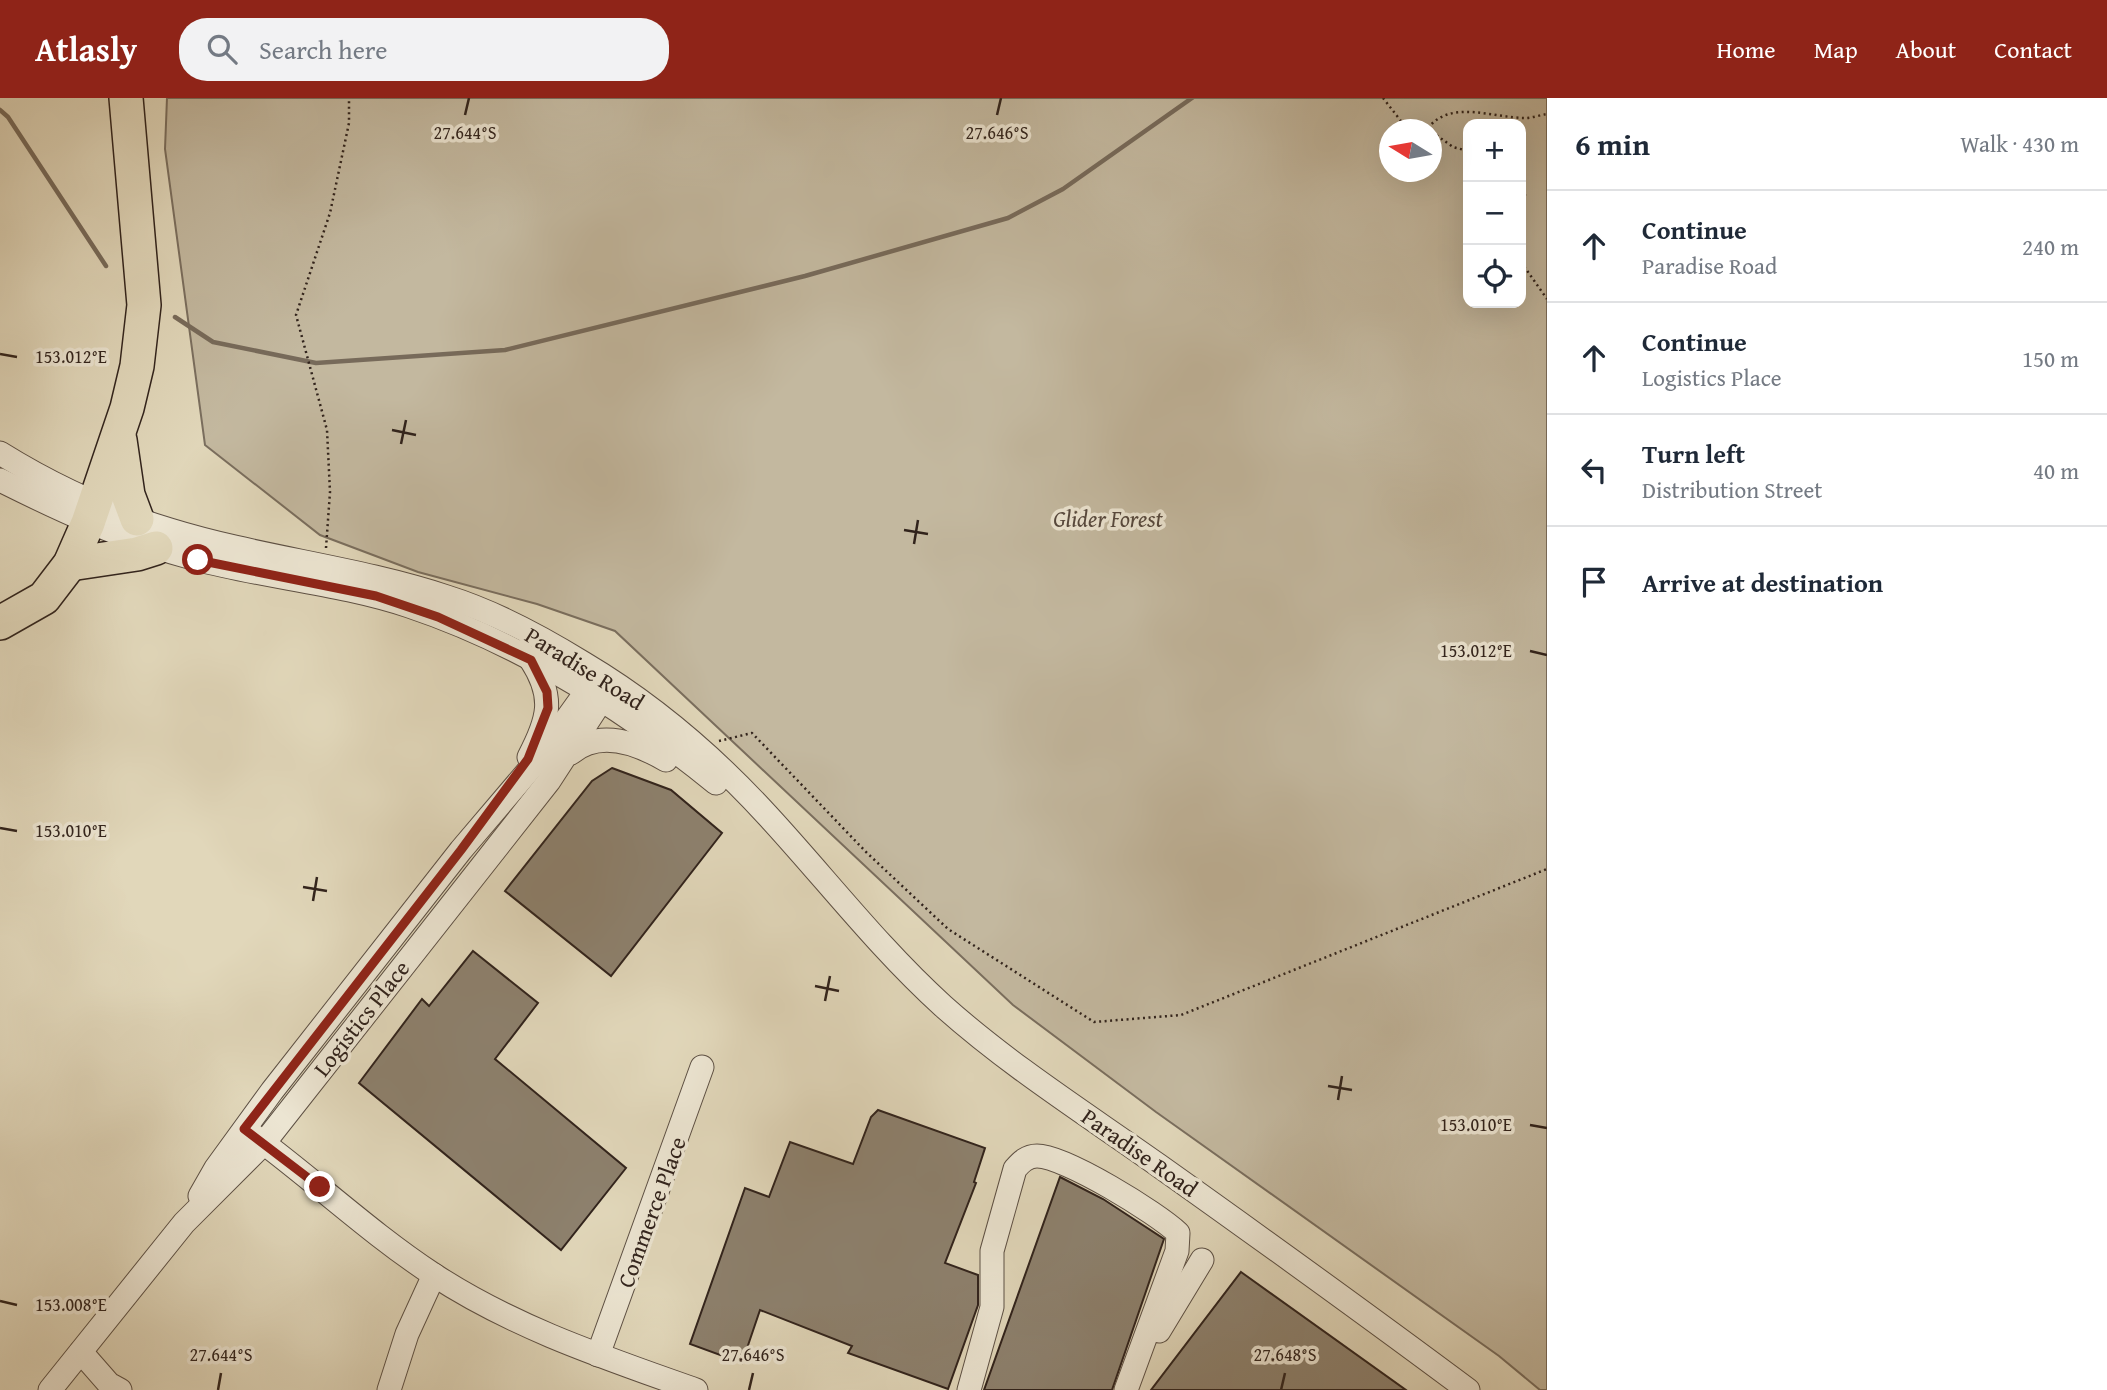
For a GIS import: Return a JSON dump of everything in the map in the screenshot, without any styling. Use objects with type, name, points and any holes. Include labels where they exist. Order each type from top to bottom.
[{"type":"highway","points":[[0,623],[44,598],[70,564],[119,434],[137,366],[144,305],[126,98]]},
{"type":"highway","points":[[119,434],[128,495],[137,519]]},
{"type":"highway","points":[[70,564],[137,554],[156,548]]},
{"type":"street","name":"Paradise Road","points":[[0,453],[91,513],[156,548],[253,572],[376,596],[438,617],[531,660],[594,697],[702,771],[832,889]]},
{"type":"street","name":"Paradise Road","points":[[0,480],[91,513],[137,519],[219,542],[325,565],[453,599],[520,628],[606,678],[650,707],[697,747],[766,814],[905,969],[944,1007],[1468,1390]]},
{"type":"street","name":"Paradise Road","points":[[461,850],[528,759],[537,740],[548,708],[547,692],[531,660]]},
{"type":"street","name":"Logistics Place","points":[[50,1390],[184,1223],[264,1143],[529,806],[565,759],[594,697],[606,678]]},
{"type":"street","name":"Logistics Place","points":[[184,1223],[216,1168],[244,1129],[461,850],[594,697]]},
{"type":"street","points":[[565,759],[581,744],[595,740],[638,746],[743,806]]},
{"type":"street","name":"Logistics Place","points":[[244,1129],[260,1130],[273,1119],[491,844],[529,806]]},
{"type":"street","name":"Commerce Place","points":[[598,1355],[702,1067]]},
{"type":"street","points":[[244,1129],[434,1275],[532,1329],[696,1390]]},
{"type":"street","points":[[969,1390],[992,1307],[992,1251],[1015,1169],[1022,1161],[1037,1156],[1075,1167],[1178,1233],[1177,1251],[1126,1390]]},
{"type":"street","points":[[1137,1390],[1157,1333],[1202,1260]]},
{"type":"street","points":[[389,1390],[407,1334],[434,1275]]},
{"type":"street","points":[[81,1352],[109,1384],[120,1390]]},
{"type":"path","points":[[325,565],[330,492],[327,430],[296,315],[330,213],[349,123],[349,98]]},
{"type":"path","points":[[1383,98],[1399,119]]},
{"type":"path","points":[[1435,119],[1455,112],[1526,118],[1547,114]]},
{"type":"path","points":[[1442,139],[1463,150]]},
{"type":"path","points":[[1526,269],[1547,299]]},
{"type":"path","points":[[697,747],[752,733],[866,852],[948,929],[1094,1022],[1181,1015],[1547,869]]},
{"type":"green space","name":"Glider Forest","points":[[167,98],[1547,98],[1547,1390],[1540,1390],[1499,1356],[1156,1112],[1013,1005],[615,631],[537,604],[418,572],[320,535],[205,445],[165,149]]},
{"type":"building","points":[[612,768],[671,790],[722,833],[611,976],[505,891],[592,781]]},
{"type":"building","points":[[473,951],[538,1003],[495,1059],[626,1168],[561,1250],[359,1083],[422,999],[429,1006]]},
{"type":"building","points":[[878,1110],[985,1148],[974,1182],[976,1183],[945,1263],[978,1275],[978,1305],[948,1389],[848,1353],[852,1346],[760,1310],[742,1363],[690,1344],[745,1188],[769,1197],[790,1142],[853,1164],[871,1117]]},
{"type":"building","points":[[1060,1177],[1103,1199],[1164,1239],[1112,1390],[984,1390]]},
{"type":"building","points":[[1241,1272],[1406,1390],[1151,1390]]},
{"type":"waterway","points":[[175,317],[213,342],[316,363],[505,350],[805,276],[1008,218],[1063,189],[1192,98]]},
{"type":"waterway","points":[[0,110],[8,117],[106,266]]},
{"type":"route","points":[[198,560],[376,596],[409,606],[472,631],[531,660],[542,676],[547,692],[548,708],[528,759],[461,850],[244,1129],[320,1187]]}]
